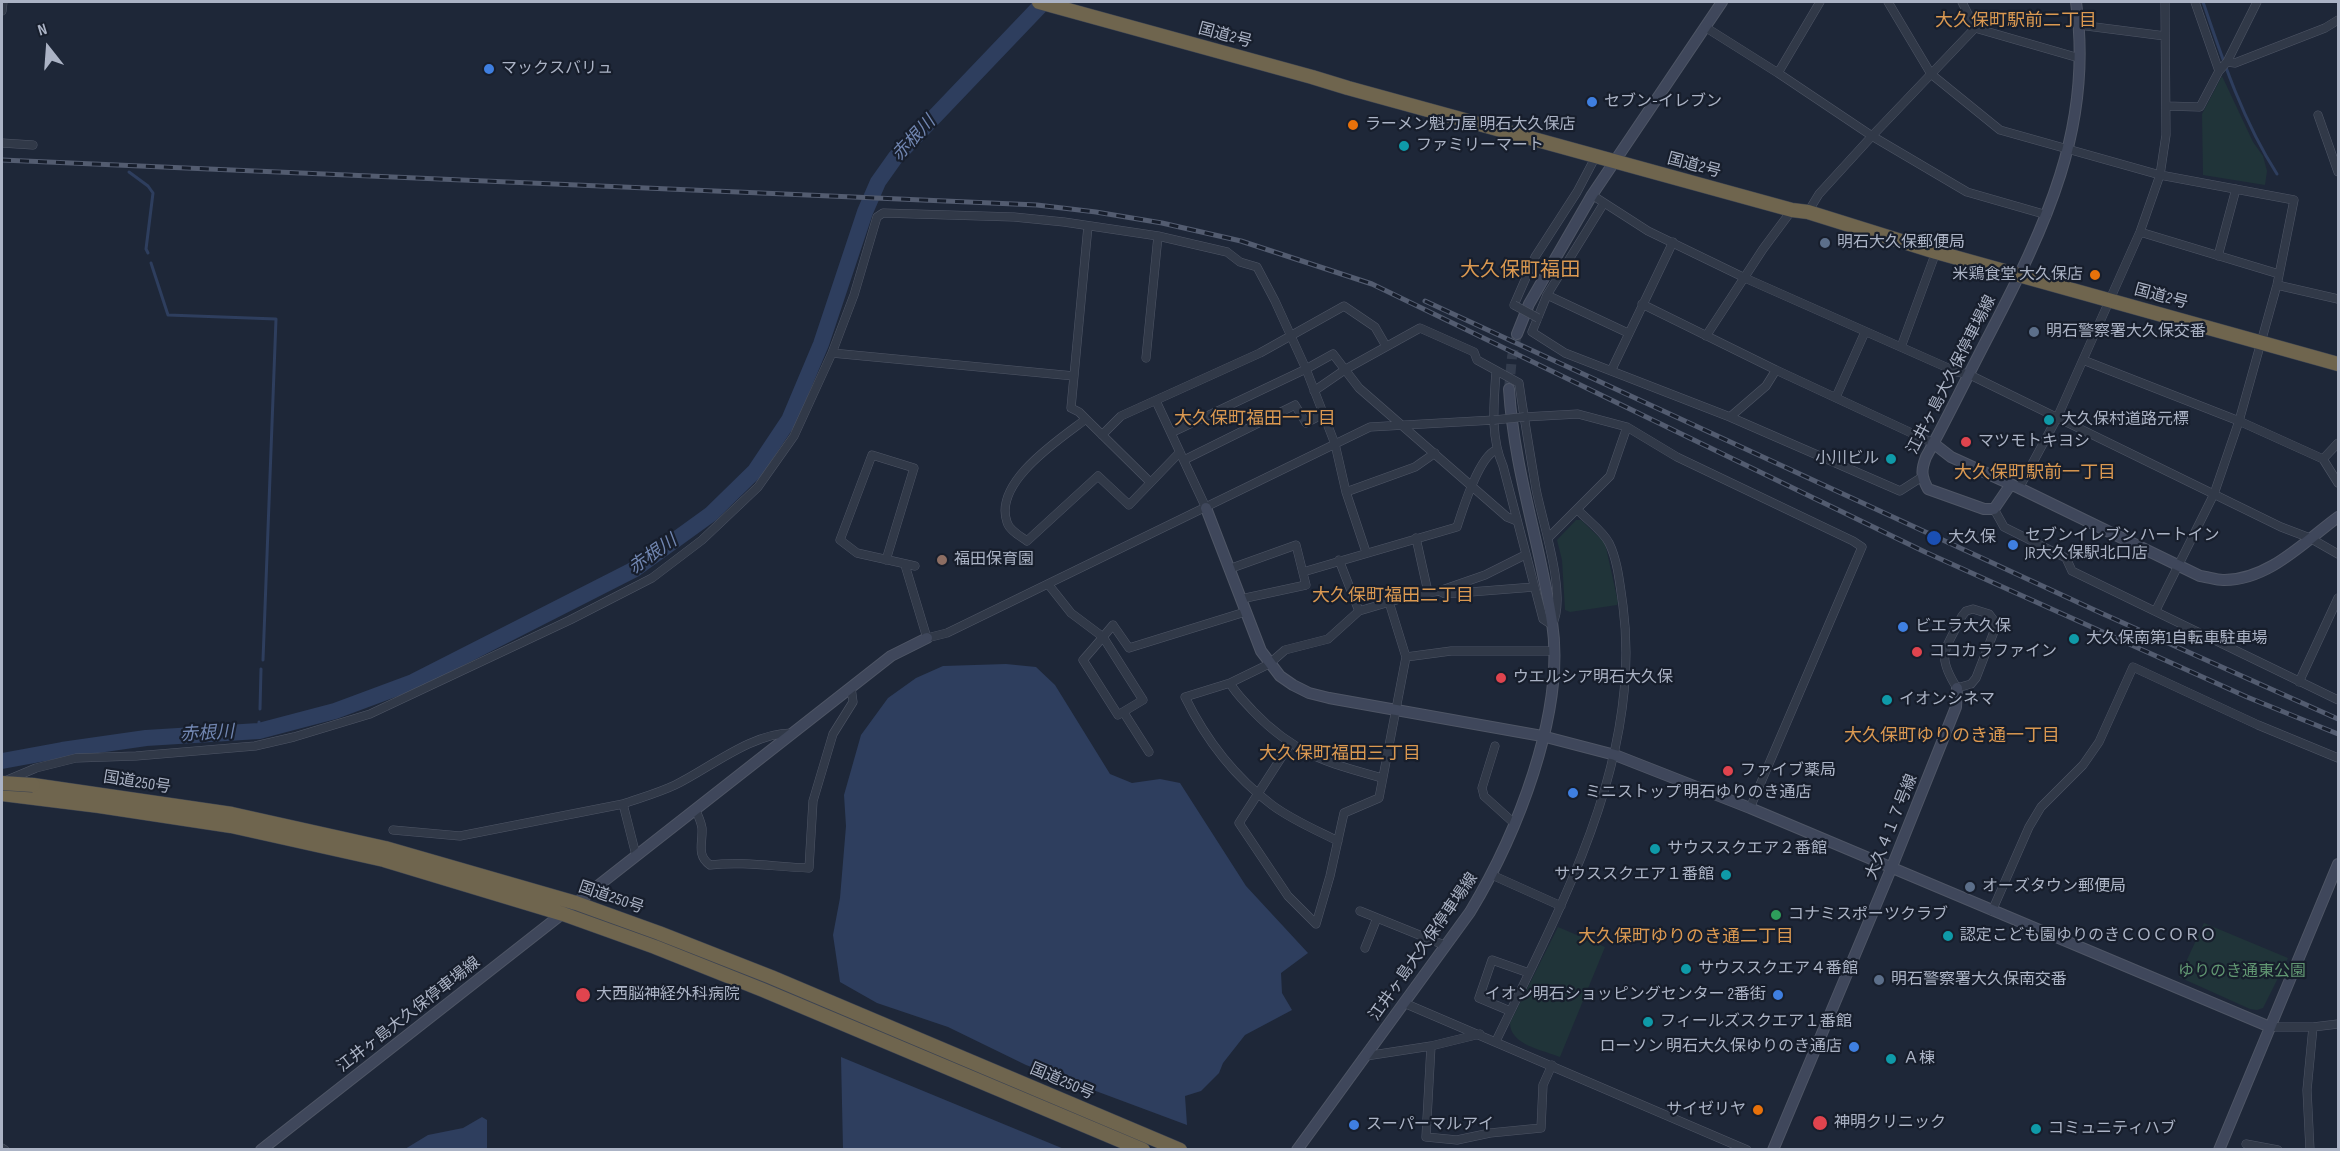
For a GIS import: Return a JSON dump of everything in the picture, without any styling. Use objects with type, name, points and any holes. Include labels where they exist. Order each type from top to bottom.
[{"type":"highway","name":"国道2号","points":[[1046,3],[1792,210],[1808,212],[1936,252],[2338,364]]},
{"type":"highway","name":"国道250号","points":[[2,783],[29,791],[231,826],[384,860],[562,914],[655,947],[764,990],[1143,1149]]},
{"type":"highway","name":"国道250号","points":[[2,794],[29,791],[232,814],[385,848],[576,903],[771,977],[1179,1149]]},
{"type":"street","points":[[2,11],[3,2]]},
{"type":"street","points":[[1517,334],[1529,304],[1592,195],[1722,2]]},
{"type":"street","points":[[1778,73],[1820,2]]},
{"type":"street","points":[[1888,2],[1931,74],[2000,130],[2160,175],[2294,200],[2277,285],[2239,421],[2214,494],[2156,610]]},
{"type":"street","points":[[1962,2],[1975,28],[2079,58]]},
{"type":"street","name":"江井ヶ島大久保停車場線","points":[[1994,509],[1984,509],[1928,489],[1921,469],[2020,276],[2048,215],[2069,150],[2079,86],[2079,25],[2076,2]]},
{"type":"street","points":[[2165,2],[2166,135],[2160,175],[2140,232],[2057,418],[2015,486],[1994,509],[2004,527],[2066,558],[2072,571],[2338,700]]},
{"type":"street","points":[[2194,2],[2219,71]]},
{"type":"street","points":[[2166,106],[2200,107],[2219,71],[2227,62],[2257,2]]},
{"type":"street","points":[[2227,62],[2235,63],[2325,28],[2338,20]]},
{"type":"street","points":[[2079,25],[2165,36]]},
{"type":"street","points":[[1705,27],[1872,136],[1967,192],[2048,215]]},
{"type":"street","points":[[1808,212],[1819,194],[1975,28]]},
{"type":"street","points":[[2318,116],[2338,172]]},
{"type":"street","points":[[2,143],[33,145]]},
{"type":"street","points":[[1538,318],[1514,305],[1535,256],[1596,156]]},
{"type":"street","points":[[2218,256],[2236,189]]},
{"type":"street","points":[[1592,195],[1648,231],[1745,278],[1901,348],[1968,375],[2281,527],[2310,538],[2338,555]]},
{"type":"street","points":[[1604,203],[1547,295],[1532,332],[1565,353],[1730,417],[1900,490],[1922,477]]},
{"type":"street","points":[[1706,336],[1763,249],[1792,210]]},
{"type":"street","points":[[2,783],[36,768],[76,758],[136,756],[255,746],[370,714],[570,620],[652,578],[702,540],[758,487],[794,436],[832,353],[854,294],[877,217],[882,213],[1014,217],[1158,236],[1227,252],[1240,262],[1257,267],[1292,336],[1335,444],[1346,492],[1366,552]]},
{"type":"street","points":[[1088,226],[1071,408],[1079,412],[1150,482]]},
{"type":"street","points":[[2140,232],[2279,274]]},
{"type":"street","points":[[1146,358],[1158,236]]},
{"type":"street","points":[[1611,370],[1673,242]]},
{"type":"street","points":[[1901,348],[1936,252]]},
{"type":"street","points":[[2277,285],[2338,299]]},
{"type":"street","points":[[1547,295],[1628,333]]},
{"type":"street","points":[[1642,304],[1933,443],[1950,457],[2200,576],[2225,580],[2245,577],[2268,568],[2338,517]]},
{"type":"street","points":[[1102,435],[1121,416],[1292,336],[1344,306],[1375,327],[1386,345]]},
{"type":"street","points":[[1314,391],[1386,345],[1420,328],[1474,352],[1477,360],[1519,383],[1536,491],[1554,568],[1557,616],[1552,625],[1543,619],[1503,466],[1496,450],[1494,420],[1496,371]]},
{"type":"street","points":[[1836,397],[1865,332]]},
{"type":"street","points":[[832,353],[1074,376]]},
{"type":"street","points":[[1171,434],[1333,354],[1359,388],[1507,517],[1517,522]]},
{"type":"street","points":[[2083,360],[2239,421],[2323,459],[2338,483]]},
{"type":"street","points":[[1730,417],[1766,386],[1776,370]]},
{"type":"street","name":"江井ヶ島大久保停車場線","points":[[1297,1149],[1470,912],[1492,875],[1515,824],[1542,736],[1552,693],[1552,625],[1541,565],[1518,471],[1511,426],[1509,389]]},
{"type":"street","points":[[1156,401],[1206,508],[1261,651],[1280,676],[1309,693],[1542,736],[1615,755],[1750,808],[2270,1027],[2313,1027],[2338,1024]]},
{"type":"street","points":[[1086,419],[1039,456],[1015,482],[1006,504],[1006,521],[1010,528],[1027,541],[1098,476],[1129,505],[1150,482],[1182,456],[1295,405],[1306,423],[1323,414]]},
{"type":"street","points":[[905,565],[927,638],[947,633],[1370,427],[1578,414],[1627,427],[1677,457],[1862,547],[1750,808]]},
{"type":"street","points":[[1548,538],[1610,476],[1627,427]]},
{"type":"street","points":[[2323,459],[2338,443]]},
{"type":"street","points":[[1303,572],[1457,527],[1471,486],[1490,453],[1496,450]]},
{"type":"street","points":[[1346,492],[1415,467],[1435,453]]},
{"type":"street","points":[[886,560],[914,468],[872,455],[840,540],[857,554],[905,565],[915,566]]},
{"type":"street","points":[[1496,1041],[1561,906],[1585,845],[1615,755],[1625,687],[1624,620],[1621,592],[1609,543],[1578,510]]},
{"type":"street","points":[[1416,538],[1428,592]]},
{"type":"street","points":[[1229,569],[1296,545],[1306,585],[1240,599]]},
{"type":"street","points":[[1338,841],[1273,806],[1259,793],[1208,737],[1185,697],[1230,683],[1269,663],[1285,650],[1328,639],[1359,610],[1439,591],[1485,574],[1525,555]]},
{"type":"street","points":[[1339,560],[1359,610]]},
{"type":"street","points":[[1048,584],[1071,613],[1103,637],[1143,700],[1118,715],[1083,660],[1103,637],[1113,625],[1129,648],[1245,612]]},
{"type":"street","points":[[1439,591],[1444,594],[1534,587]]},
{"type":"street","points":[[2299,682],[2338,598]]},
{"type":"street","points":[[1290,744],[1239,823],[1288,896],[1316,924],[1344,813],[1379,798],[1407,657],[1389,602]]},
{"type":"street","points":[[1973,609],[1984,611],[1995,622],[1976,678],[1971,684],[1957,688],[1945,669],[1943,660],[1945,653],[1966,611],[1973,609]]},
{"type":"street","name":"江井ヶ島大久保停車場線","points":[[261,1149],[891,656],[927,638]]},
{"type":"street","points":[[1407,657],[1451,651],[1553,651]]},
{"type":"street","points":[[1992,910],[2029,827],[2041,807],[2083,765],[2099,742],[2133,667],[2258,725],[2338,758]]},
{"type":"street","points":[[1230,683],[1265,724],[1290,744],[1327,763],[1382,778]]},
{"type":"street","points":[[695,809],[702,826],[700,854],[703,860],[710,865],[736,862],[771,867],[809,868],[813,801],[833,734],[853,702],[851,687]]},
{"type":"street","name":"大久４１７号線","points":[[1773,1149],[1891,869],[1956,707],[1957,688]]},
{"type":"street","points":[[1124,712],[1149,752]]},
{"type":"street","points":[[393,831],[460,836],[623,804],[673,786],[758,740],[782,733],[792,733]]},
{"type":"street","points":[[758,740],[767,752]]},
{"type":"street","points":[[1495,746],[1482,788],[1484,796],[1515,824]]},
{"type":"street","points":[[623,804],[636,855]]},
{"type":"street","points":[[2219,1149],[2338,864]]},
{"type":"street","points":[[1492,875],[1561,906]]},
{"type":"street","points":[[1360,911],[1444,945]]},
{"type":"street","points":[[1365,948],[1377,918]]},
{"type":"street","points":[[1510,1011],[1479,998],[1492,960],[1529,972]]},
{"type":"street","points":[[1404,1003],[1747,1149]]},
{"type":"street","points":[[2310,1149],[2307,1090],[2313,1027]]},
{"type":"street","points":[[1366,1056],[1431,1046],[1480,1034]]},
{"type":"street","points":[[1431,1046],[1426,1137],[1457,1140],[1490,1132],[1541,1128],[1543,1085],[1552,1065]]},
{"type":"street","points":[[2246,1144],[2278,1149]]},
{"type":"green space","points":[[2222,76],[2253,142],[2263,156],[2267,171],[2265,185],[2203,175],[2202,114]]},
{"type":"green space","points":[[1576,520],[1581,520],[1605,543],[1617,605],[1570,612],[1565,610],[1562,560],[1557,540]]},
{"type":"green space","name":"ゆりのき通東公園","points":[[2204,923],[2288,958],[2263,1008],[2250,1009],[2179,977]]},
{"type":"green space","points":[[1558,927],[1605,947],[1560,1057],[1521,1042],[1515,1037],[1510,1023]]},
{"type":"water","points":[[1006,664],[1036,667],[1055,685],[1110,774],[1132,783],[1160,779],[1180,783],[1246,886],[1308,953],[1281,973],[1282,993],[1292,1010],[1245,1035],[1223,1063],[1219,1073],[1201,1091],[1185,1096],[1187,1125],[1026,1065],[948,1027],[877,1003],[840,982],[833,935],[840,898],[846,826],[844,795],[861,735],[888,698],[916,678],[943,666]]},
{"type":"water","points":[[841,1057],[1064,1149],[843,1149]]},
{"type":"water","points":[[482,1117],[487,1120],[487,1149],[405,1149],[428,1135],[463,1128]]},
{"type":"waterway","name":"赤根川","points":[[2,761],[146,738],[259,731],[335,711],[413,682],[635,569],[711,514],[755,471],[789,420],[821,344],[865,212],[878,182],[895,158],[1044,2]]},
{"type":"waterway","points":[[2203,2],[2244,112],[2277,174]]},
{"type":"waterway","points":[[129,172],[148,186],[153,193],[146,249],[148,253]]},
{"type":"waterway","points":[[151,263],[168,315],[276,319],[263,660]]},
{"type":"waterway","points":[[260,709],[261,669]]},
{"type":"waterway","points":[[259,722],[259,731]]},
{"type":"tunnel","points":[[1509,389],[1517,334]]},
{"type":"railway","points":[[2,160],[1037,205],[1162,223],[1241,241],[1372,284],[1925,552],[2247,697],[2338,734]]},
{"type":"railway","points":[[1425,301],[2101,613],[2338,719]]},
{"type":"place","name":"マックスバリュ","points":[[489,69]]},
{"type":"place","name":"セブン-イレブン","points":[[1592,102]]},
{"type":"place","name":"ラーメン魁力屋 明石大久保店","points":[[1353,125]]},
{"type":"place","name":"ファミリーマート","points":[[1404,146]]},
{"type":"place","name":"明石大久保郵便局","points":[[1825,243]]},
{"type":"place","name":"米鶏食堂 大久保店","points":[[2095,275]]},
{"type":"place","name":"明石警察署大久保交番","points":[[2034,332]]},
{"type":"place","name":"大久保村道路元標","points":[[2049,420]]},
{"type":"place","name":"マツモトキヨシ","points":[[1966,442]]},
{"type":"place","name":"小川ビル","points":[[1891,459]]},
{"type":"place","name":"大久保","points":[[1934,538]]},
{"type":"place","name":"セブンイレブン ハートイン JR大久保駅北口店","points":[[2013,545]]},
{"type":"place","name":"福田保育園","points":[[942,560]]},
{"type":"place","name":"ビエラ大久保","points":[[1903,627]]},
{"type":"place","name":"大久保南第1自転車駐車場","points":[[2074,639]]},
{"type":"place","name":"ココカラファイン","points":[[1917,652]]},
{"type":"place","name":"ウエルシア明石大久保","points":[[1501,678]]},
{"type":"place","name":"イオンシネマ","points":[[1887,700]]},
{"type":"place","name":"ファイブ薬局","points":[[1728,771]]},
{"type":"place","name":"ミニストップ 明石ゆりのき通店","points":[[1573,793]]},
{"type":"place","name":"サウススクエア２番館","points":[[1655,849]]},
{"type":"place","name":"サウススクエア１番館","points":[[1726,875]]},
{"type":"place","name":"オーズタウン郵便局","points":[[1970,887]]},
{"type":"place","name":"コナミスポーツクラブ","points":[[1776,915]]},
{"type":"place","name":"認定こども園ゆりのきＣＯＣＯＲＯ","points":[[1948,936]]},
{"type":"place","name":"サウススクエア４番館","points":[[1686,969]]},
{"type":"place","name":"明石警察署大久保南交番","points":[[1879,980]]},
{"type":"place","name":"大西脳神経外科病院","points":[[583,995]]},
{"type":"place","name":"イオン明石ショッピングセンター 2番街","points":[[1778,995]]},
{"type":"place","name":"フィールズスクエア１番館","points":[[1648,1022]]},
{"type":"place","name":"ローソン 明石大久保ゆりのき通店","points":[[1854,1047]]},
{"type":"place","name":"Ａ棟","points":[[1891,1059]]},
{"type":"place","name":"サイゼリヤ","points":[[1758,1110]]},
{"type":"place","name":"神明クリニック","points":[[1820,1123]]},
{"type":"place","name":"スーパーマルアイ","points":[[1354,1125]]},
{"type":"place","name":"コミュニティハブ","points":[[2036,1129]]},
{"type":"district","name":"大久保町駅前二丁目","points":[[2016,21]]},
{"type":"district","name":"大久保町福田","points":[[1520,271]]},
{"type":"district","name":"大久保町福田一丁目","points":[[1255,419]]},
{"type":"district","name":"大久保町駅前一丁目","points":[[2035,473]]},
{"type":"district","name":"大久保町福田二丁目","points":[[1393,596]]},
{"type":"district","name":"大久保町ゆりのき通一丁目","points":[[1952,736]]},
{"type":"district","name":"大久保町福田三丁目","points":[[1340,754]]},
{"type":"district","name":"大久保町ゆりのき通二丁目","points":[[1686,937]]}]
